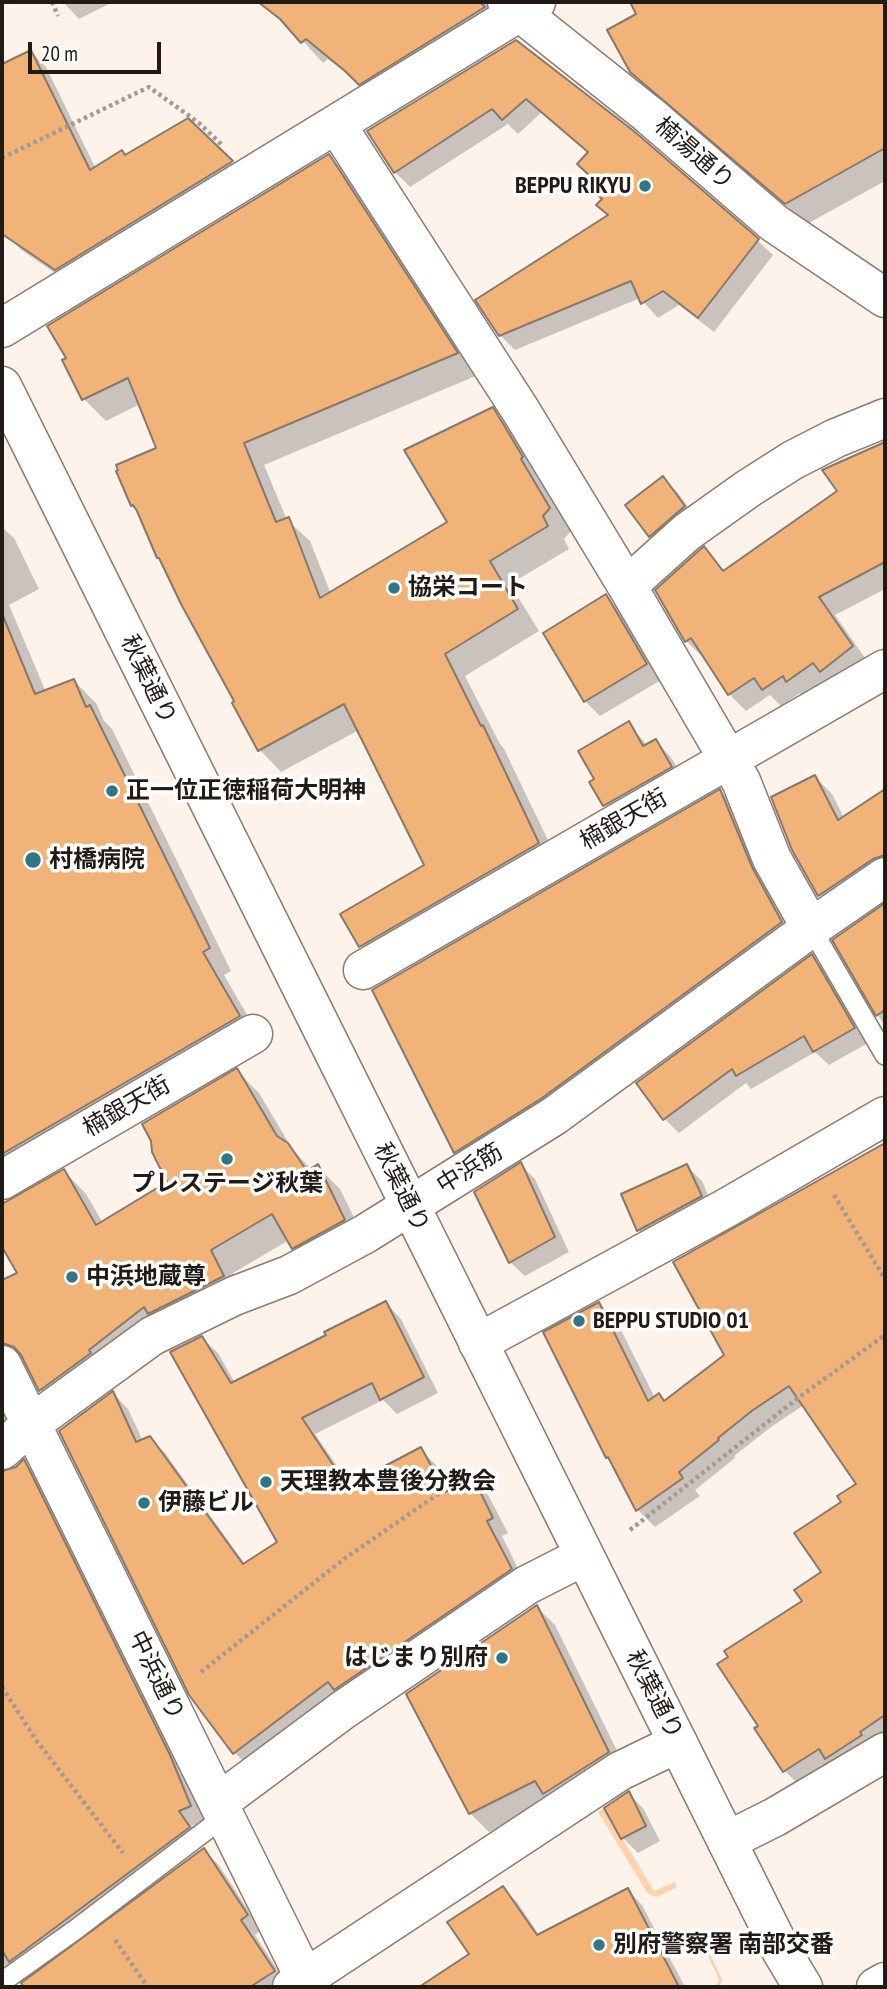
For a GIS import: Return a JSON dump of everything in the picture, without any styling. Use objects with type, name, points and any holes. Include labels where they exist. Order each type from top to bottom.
[{"type":"main road","points":[[2,328],[336,124],[521,5]]},
{"type":"main road","name":"楠湯通り","points":[[521,5],[774,223],[885,298]]},
{"type":"main road","points":[[336,124],[521,411],[627,586],[741,781],[772,859],[811,928]]},
{"type":"main road","name":"秋葉通り","points":[[2,386],[782,1952],[803,1987]]},
{"type":"main road","points":[[627,586],[687,531],[748,488],[815,449],[885,418]]},
{"type":"main road","name":"楠銀天街","points":[[363,970],[885,669]]},
{"type":"main road","name":"中浜筋","points":[[2,1450],[31,1424],[152,1336],[234,1296],[289,1275],[366,1234],[554,1116],[885,877]]},
{"type":"main road","name":"楠銀天街","points":[[2,1180],[253,1034]]},
{"type":"main road","points":[[478,1343],[728,1207],[885,1116]]},
{"type":"main road","name":"中浜通り","points":[[2,1365],[221,1810],[302,1984]]},
{"type":"main road","points":[[221,1810],[343,1710],[527,1585],[584,1556]]},
{"type":"main road","points":[[302,1984],[620,1772],[678,1743]]},
{"type":"main road","points":[[727,1841],[775,1817],[885,1752]]},
{"type":"main road","points":[[876,1987],[885,1982]]},
{"type":"lane","points":[[811,928],[885,1055]]},
{"type":"lane","points":[[2,1982],[143,1878],[221,1810]]},
{"type":"path","points":[[52,2],[58,16]]},
{"type":"path","points":[[2,158],[149,87],[200,123],[231,155]]},
{"type":"path","points":[[812,1159],[885,1279]]},
{"type":"path","points":[[630,1530],[798,1398],[885,1335]]},
{"type":"path","points":[[165,1696],[213,1665],[344,1559],[444,1490],[482,1469]]},
{"type":"path","points":[[2,1687],[36,1740],[143,1878]]},
{"type":"path","points":[[97,1913],[148,1987]]},
{"type":"shaded area","points":[[604,1808],[654,1891],[675,1882],[677,1887],[657,1897],[648,1894],[598,1812]]},
{"type":"shaded area","points":[[697,1928],[722,1979],[720,1987],[716,1987],[719,1979],[695,1930]]},
{"type":"building","points":[[258,2],[480,2],[485,7],[359,85],[306,39],[301,43],[280,19]]},
{"type":"building","points":[[630,2],[885,2],[885,148],[785,204],[630,72],[607,30],[636,14]]},
{"type":"building","points":[[516,40],[635,132],[759,239],[698,318],[663,291],[641,304],[631,281],[499,336],[475,300],[608,215],[596,205],[602,199],[584,184],[591,177],[577,164],[588,152],[526,99],[502,120],[492,109],[394,173],[367,131]]},
{"type":"building","points":[[31,50],[90,170],[122,150],[125,155],[188,118],[233,161],[55,270],[2,234],[2,64]]},
{"type":"building","points":[[329,154],[458,353],[244,443],[276,522],[289,517],[320,598],[447,522],[404,450],[493,407],[550,508],[543,516],[548,526],[490,561],[518,609],[445,654],[481,726],[483,725],[539,843],[359,947],[340,914],[424,865],[344,704],[258,751],[157,558],[116,471],[116,465],[156,448],[128,378],[82,400],[62,360],[66,358],[47,326]]},
{"type":"building","points":[[885,442],[885,562],[819,597],[853,646],[820,672],[813,663],[786,682],[783,676],[762,690],[754,678],[728,695],[691,638],[685,642],[655,590],[704,546],[723,571],[837,491],[822,470]]},
{"type":"building","points":[[663,476],[685,506],[649,537],[625,505]]},
{"type":"building","points":[[606,594],[647,664],[584,702],[543,633]]},
{"type":"building","points":[[3,616],[35,694],[74,679],[86,707],[90,705],[210,948],[203,952],[240,1016],[2,1154]]},
{"type":"building","points":[[629,721],[643,746],[656,739],[672,767],[603,806],[589,782],[594,779],[578,751]]},
{"type":"building","points":[[815,775],[838,820],[885,789],[885,855],[873,859],[818,896],[792,850],[771,797]]},
{"type":"building","points":[[720,789],[752,867],[782,922],[542,1098],[454,1153],[372,990]]},
{"type":"building","points":[[885,903],[885,1010],[876,1016],[832,940]]},
{"type":"building","points":[[812,954],[855,1028],[813,1052],[804,1036],[736,1076],[732,1069],[663,1120],[636,1083]]},
{"type":"building","points":[[237,1068],[277,1136],[288,1143],[307,1171],[318,1164],[345,1220],[292,1249],[272,1214],[211,1250],[224,1276],[148,1314],[144,1307],[89,1350],[91,1353],[39,1391],[21,1355],[14,1347],[2,1343],[2,1280],[17,1273],[2,1247],[2,1204],[64,1169],[96,1225],[167,1182],[142,1124]]},
{"type":"building","points":[[885,1143],[885,1715],[860,1732],[862,1735],[825,1759],[819,1749],[783,1772],[754,1728],[758,1726],[717,1664],[728,1657],[724,1651],[802,1601],[794,1590],[821,1572],[794,1533],[841,1502],[837,1496],[856,1484],[789,1386],[718,1438],[719,1440],[679,1472],[683,1478],[636,1511],[608,1457],[606,1458],[543,1332],[599,1302],[648,1401],[659,1393],[664,1401],[724,1355],[673,1262]]},
{"type":"building","points":[[521,1162],[555,1237],[509,1263],[474,1192]]},
{"type":"building","points":[[687,1164],[702,1196],[637,1231],[621,1194]]},
{"type":"building","points":[[386,1301],[424,1377],[380,1400],[372,1383],[302,1418],[347,1486],[421,1447],[445,1492],[473,1477],[493,1518],[487,1521],[512,1569],[334,1690],[328,1682],[233,1754],[189,1695],[59,1431],[113,1391],[136,1442],[150,1436],[243,1564],[277,1542],[170,1352],[202,1336],[231,1383]]},
{"type":"building","points":[[24,1459],[170,1755],[191,1806],[179,1811],[190,1827],[9,1962],[2,1950],[2,1471],[16,1467]]},
{"type":"building","points":[[537,1605],[609,1752],[543,1794],[535,1781],[469,1814],[406,1694]]},
{"type":"building","points":[[629,1791],[646,1826],[621,1839],[604,1808]]},
{"type":"building","points":[[204,1848],[248,1915],[241,1920],[275,1971],[250,1987],[24,1987],[21,1983]]},
{"type":"building","points":[[503,1886],[537,1935],[628,1888],[679,1987],[419,1987],[469,1954],[447,1922]]},
{"type":"place","name":"BEPPU RIKYU","points":[[645,186]]},
{"type":"place","name":"協栄コート","points":[[394,588]]},
{"type":"place","name":"正一位正徳稲荷大明神","points":[[112,791]]},
{"type":"place","name":"村橋病院","points":[[33,860]]},
{"type":"place","name":"プレステージ秋葉","points":[[227,1159]]},
{"type":"place","name":"中浜地蔵尊","points":[[72,1277]]},
{"type":"place","name":"BEPPU STUDIO 01","points":[[579,1321]]},
{"type":"place","name":"天理教本豊後分教会","points":[[266,1482]]},
{"type":"place","name":"伊藤ビル","points":[[144,1503]]},
{"type":"place","name":"はじまり別府","points":[[502,1658]]},
{"type":"place","name":"別府警察署 南部交番","points":[[599,1945]]}]
